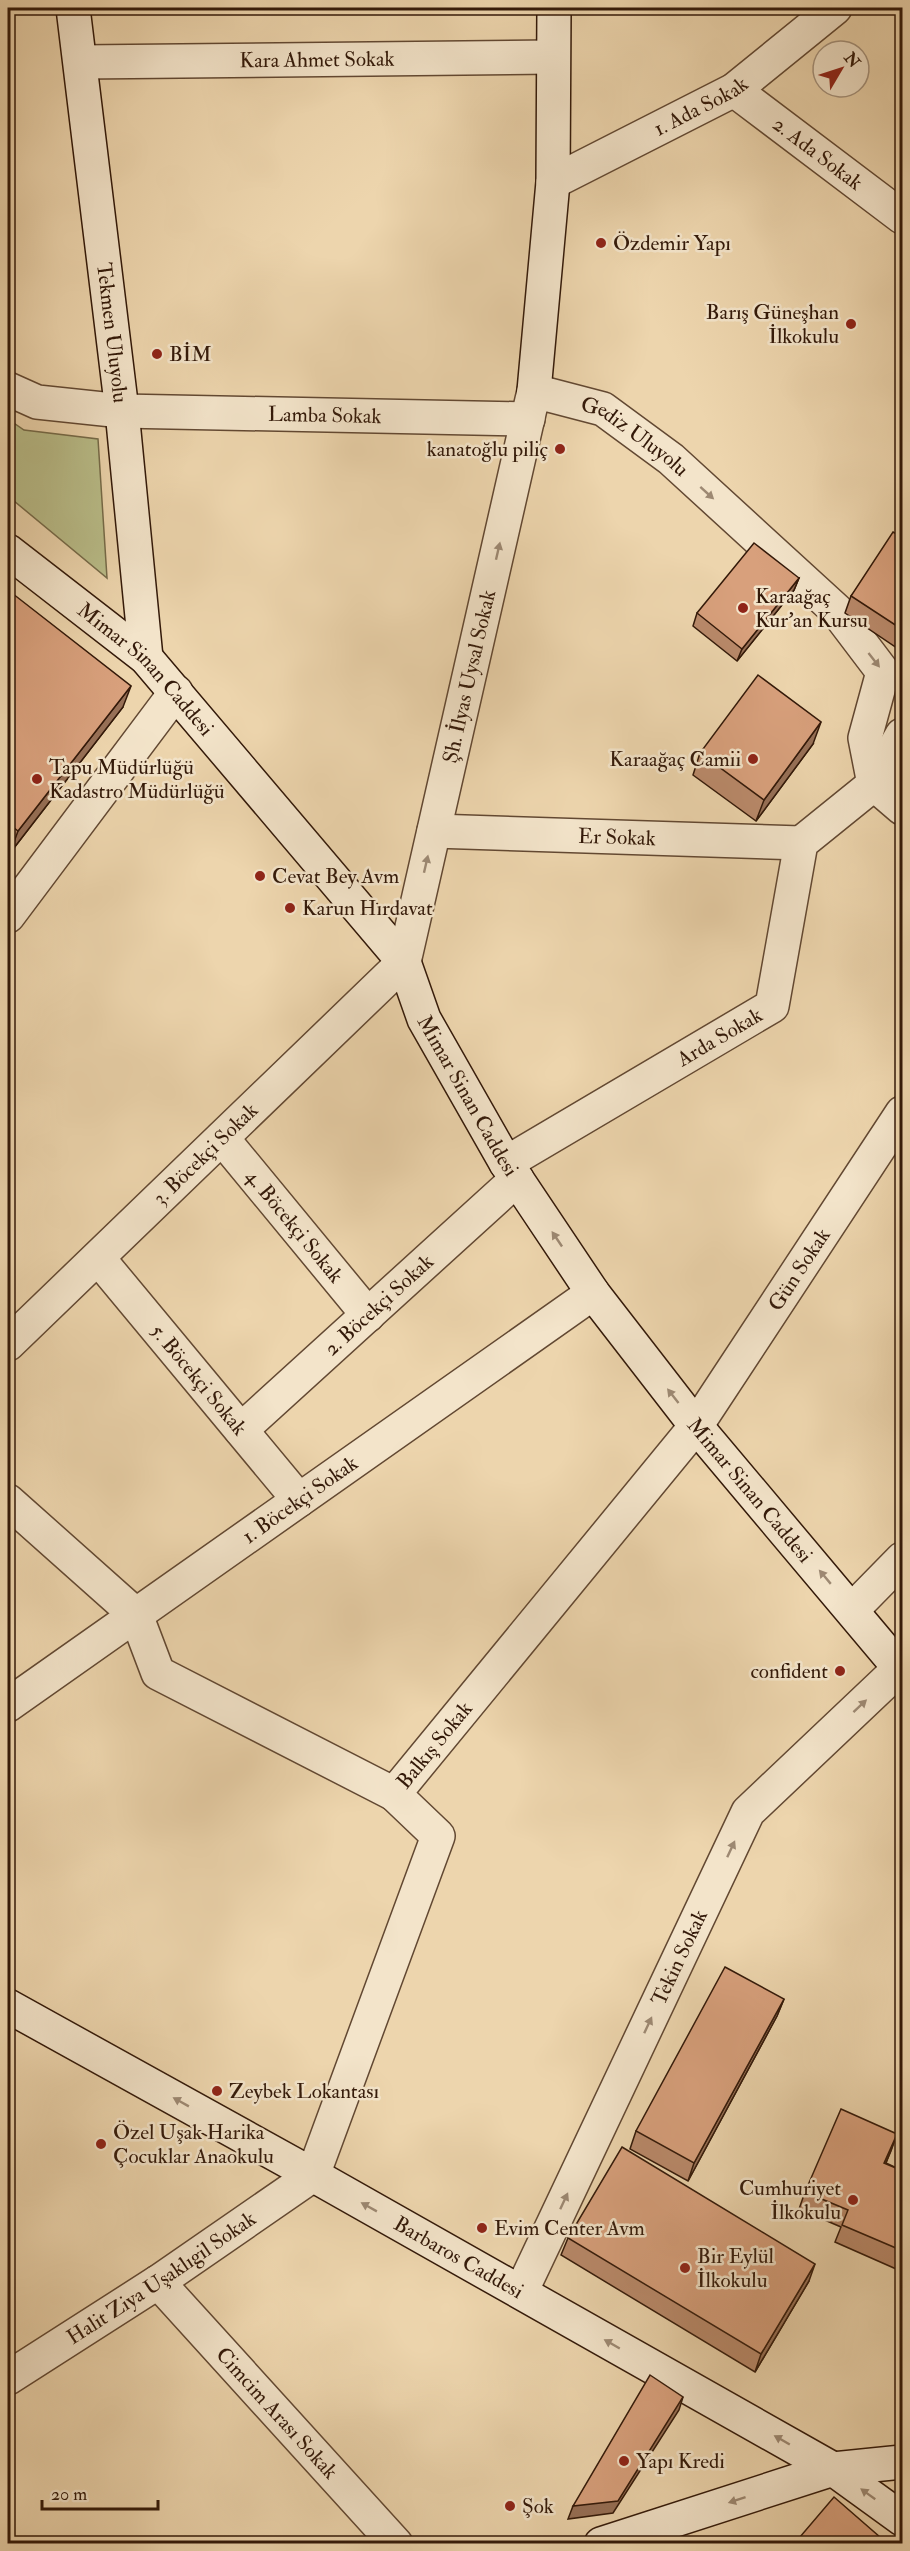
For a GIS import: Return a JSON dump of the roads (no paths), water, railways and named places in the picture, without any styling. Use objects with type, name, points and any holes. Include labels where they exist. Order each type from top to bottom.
[{"type":"street","name":"Tekmen Uluyolu","points":[[73,8],[122,411],[146,658]]},
{"type":"street","points":[[531,405],[553,182],[554,8]]},
{"type":"street","name":"1. Ada Sokak","points":[[553,182],[734,90],[835,8]]},
{"type":"street","name":"Kara Ahmet Sokak","points":[[81,62],[552,57]]},
{"type":"street","name":"2. Ada Sokak","points":[[734,90],[903,218]]},
{"type":"street","name":"Lamba Sokak","points":[[8,389],[37,402],[122,411],[531,405]]},
{"type":"street","name":"Gediz Uluyolu","points":[[531,405],[603,409],[671,459],[836,610],[883,672],[865,738],[874,784]]},
{"type":"street","name":"Şh. İlyas Uysal Sokak","points":[[404,962],[531,405]]},
{"type":"street","name":"Mimar Sinan Caddesi","points":[[8,551],[146,658],[404,962],[424,1019],[511,1171],[593,1293],[696,1426],[901,1670]]},
{"type":"street","points":[[8,915],[176,692]]},
{"type":"street","points":[[801,843],[874,784],[903,735]]},
{"type":"street","points":[[874,784],[903,808]]},
{"type":"street","name":"Er Sokak","points":[[434,831],[801,843]]},
{"type":"street","name":"Arda Sokak","points":[[511,1171],[772,1006],[801,843]]},
{"type":"street","name":"3. Böcekçi Sokak","points":[[8,1344],[404,962]]},
{"type":"street","name":"Gün Sokak","points":[[696,1426],[903,1113]]},
{"type":"street","name":"4. Böcekçi Sokak","points":[[222,1138],[368,1315]]},
{"type":"street","name":"2. Böcekçi Sokak","points":[[241,1430],[368,1315],[511,1171]]},
{"type":"street","name":"5. Böcekçi Sokak","points":[[98,1258],[299,1500]]},
{"type":"street","name":"1. Böcekçi Sokak","points":[[8,1705],[593,1293]]},
{"type":"street","name":"Balkış Sokak","points":[[313,2175],[438,1836],[394,1794],[696,1426]]},
{"type":"street","points":[[8,1501],[136,1615],[158,1673],[394,1794]]},
{"type":"street","points":[[852,1610],[903,1559]]},
{"type":"street","name":"Tekin Sokak","points":[[521,2292],[748,1812],[901,1670]]},
{"type":"street","name":"Barbaros Caddesi","points":[[8,2006],[313,2175],[833,2469],[903,2519]]},
{"type":"street","name":"Halit Ziya Uşaklıgil Sokak","points":[[8,2378],[158,2282],[313,2175]]},
{"type":"street","name":"Cimcim Arası Sokak","points":[[158,2282],[396,2544]]},
{"type":"street","points":[[601,2544],[833,2469],[903,2462]]},
{"type":"place","name":"Özdemir Yapı","points":[[601,243]]},
{"type":"place","name":"Barış Güneşhan İlkokulu","points":[[851,324]]},
{"type":"place","name":"BİM","points":[[157,354]]},
{"type":"place","name":"kanatoğlu piliç","points":[[560,449]]},
{"type":"place","name":"Karaağaç Kur'an Kursu","points":[[743,608]]},
{"type":"place","name":"Karaağaç Camii","points":[[753,759]]},
{"type":"place","name":"Tapu Müdürlüğü Kadastro Müdürlüğü","points":[[37,779]]},
{"type":"place","name":"Cevat Bey Avm","points":[[260,876]]},
{"type":"place","name":"Karun Hırdavat","points":[[290,908]]},
{"type":"place","name":"confident","points":[[840,1671]]},
{"type":"place","name":"Zeybek Lokantası","points":[[217,2091]]},
{"type":"place","name":"Özel Uşak Harika Çocuklar Anaokulu","points":[[101,2144]]},
{"type":"place","name":"Cumhuriyet İlkokulu","points":[[853,2200]]},
{"type":"place","name":"Evim Center Avm","points":[[482,2228]]},
{"type":"place","name":"Bir Eylül İlkokulu","points":[[685,2268]]},
{"type":"place","name":"Yapı Kredi","points":[[624,2461]]},
{"type":"place","name":"Şok","points":[[510,2506]]}]
